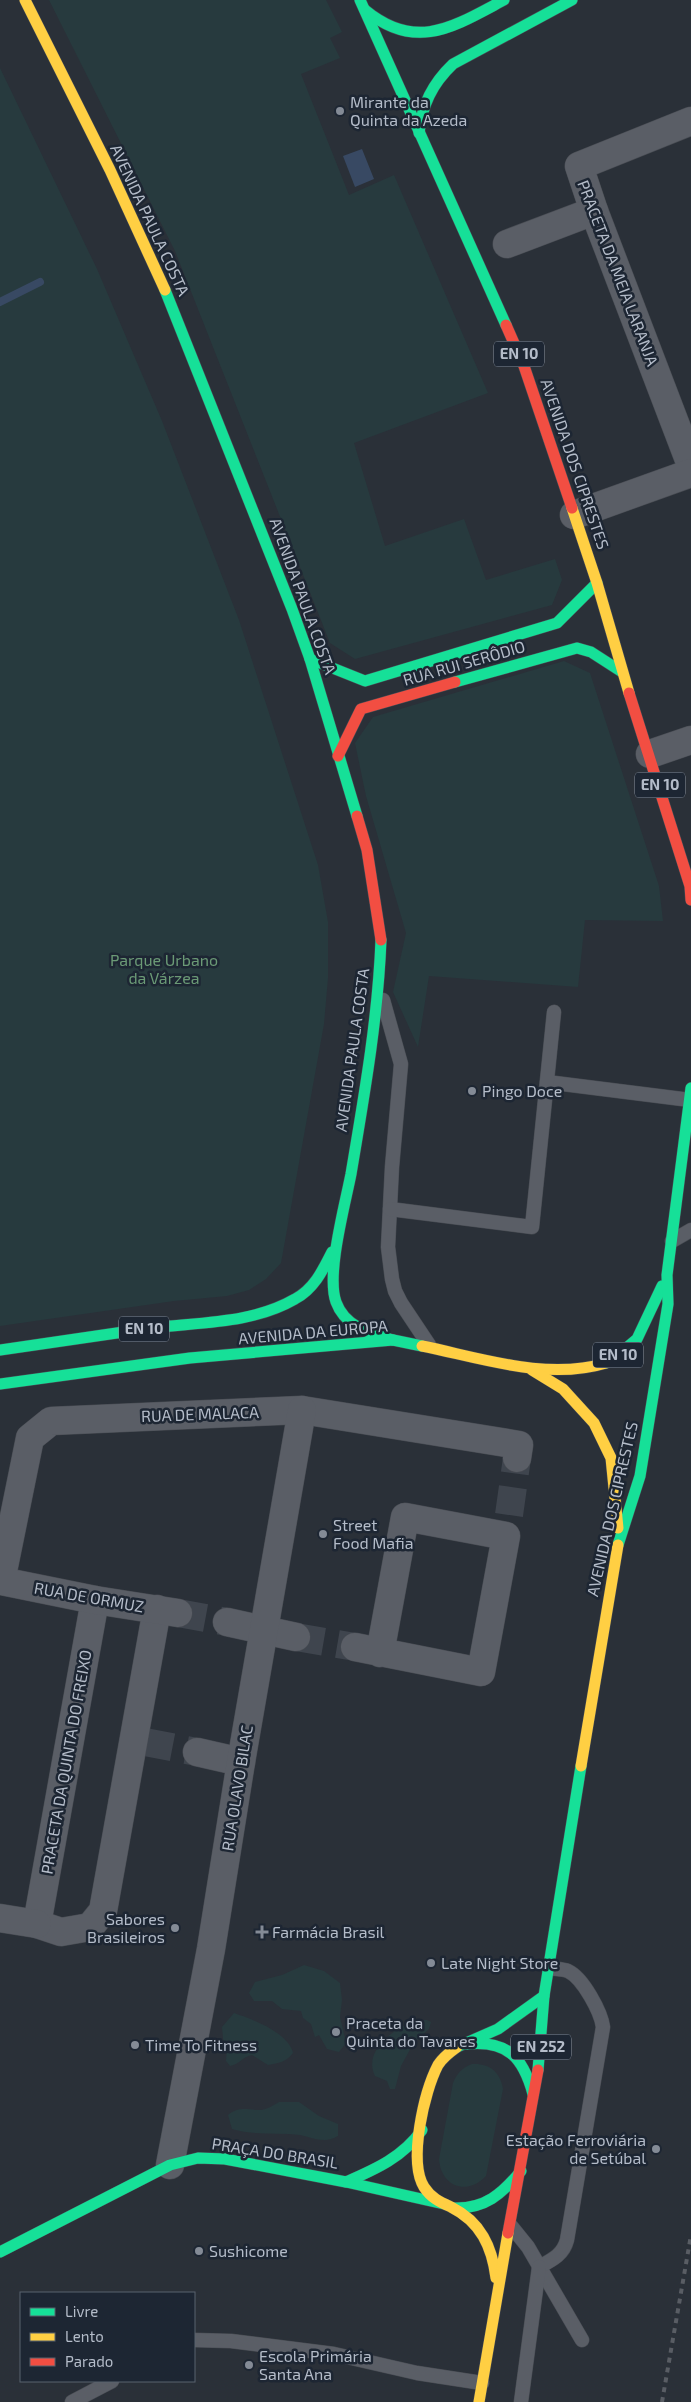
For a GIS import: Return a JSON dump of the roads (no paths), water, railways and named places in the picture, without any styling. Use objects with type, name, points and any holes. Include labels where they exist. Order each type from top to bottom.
[{"type":"main road","name":"AVENIDA PAULA COSTA","points":[[25,0],[110,170],[167,294],[253,508],[310,659],[367,850],[381,939],[379,987],[351,1173],[338,1241]]},
{"type":"main road","points":[[362,4],[378,23],[395,31],[411,34],[444,30],[504,0]]},
{"type":"main road","points":[[419,133],[420,113],[426,98],[442,73],[453,64],[572,0]]},
{"type":"main road","name":"AVENIDA DOS CIPRESTES","points":[[362,4],[524,366],[597,583],[622,672],[650,754],[690,886],[691,900]]},
{"type":"main road","name":"RUA RUI SERÔDIO","points":[[310,659],[365,681],[557,623],[597,583]]},
{"type":"main road","name":"RUA RUI SERÔDIO","points":[[338,756],[361,709],[577,648],[591,652],[622,672]]},
{"type":"main road","name":"AVENIDA DOS CIPRESTES","points":[[479,2402],[497,2293],[534,2098],[544,1996],[619,1539],[640,1476],[668,1304],[667,1275],[690,1094]]},
{"type":"main road","points":[[338,1241],[333,1286],[339,1310],[346,1320],[366,1332],[392,1340]]},
{"type":"main road","name":"AVENIDA DA EUROPA","points":[[0,1350],[153,1328],[237,1319],[286,1304],[305,1293],[316,1281],[338,1241]]},
{"type":"main road","name":"AVENIDA DA EUROPA","points":[[0,1384],[190,1358],[392,1340],[527,1368],[557,1371],[589,1368],[612,1361],[637,1339],[667,1275]]},
{"type":"main road","points":[[527,1368],[563,1389],[594,1423],[611,1458],[619,1539]]},
{"type":"main road","name":"AVENIDA DOS CIPRESTES","points":[[497,2293],[495,2268],[484,2236],[475,2222],[433,2198],[420,2178],[418,2154],[434,2071],[442,2058],[452,2049],[498,2029],[544,1996]]},
{"type":"main road","name":"AVENIDA DOS CIPRESTES","points":[[464,2044],[491,2042],[511,2052],[520,2060],[526,2071],[534,2098]]},
{"type":"main road","name":"PRAÇA DO BRASIL","points":[[346,2182],[398,2158],[415,2142],[422,2130]]},
{"type":"main road","name":"PRAÇA DO BRASIL","points":[[0,2252],[170,2165],[198,2158],[224,2159],[346,2182],[449,2206]]},
{"type":"main road","points":[[449,2206],[480,2208],[491,2202],[521,2171]]},
{"type":"street","name":"PRACETA DA MEIA LARANJA","points":[[691,121],[578,166],[691,465]]},
{"type":"street","points":[[507,244],[594,211]]},
{"type":"street","points":[[574,515],[691,472]]},
{"type":"street","points":[[650,754],[691,740]]},
{"type":"street","name":"RUA DE MALACA","points":[[1,1581],[30,1438],[51,1421],[302,1410],[518,1451]]},
{"type":"street","name":"RUA OLAVO BILAC","points":[[170,2165],[212,1949],[241,1762],[302,1410]]},
{"type":"street","points":[[405,1517],[507,1526],[481,1672],[368,1650],[405,1517]]},
{"type":"street","name":"RUA DE ORMUZ","points":[[1,1581],[94,1600],[167,1611],[103,1911],[90,1928],[61,1932],[37,1924]]},
{"type":"street","name":"PRACETA DA QUINTA DO FREIXO","points":[[37,1924],[94,1600]]},
{"type":"street","points":[[227,1622],[296,1637]]},
{"type":"street","points":[[197,1752],[241,1762]]},
{"type":"street","points":[[0,1918],[37,1924]]},
{"type":"lane","points":[[379,987],[402,1064],[388,1247],[395,1291],[412,1322],[431,1348]]},
{"type":"lane","points":[[390,1209],[532,1227],[554,1012]]},
{"type":"lane","points":[[547,1082],[690,1094]]},
{"type":"lane","points":[[671,1241],[691,1230]]},
{"type":"lane","points":[[539,2268],[558,2256],[565,2249],[602,2027],[601,2014],[576,1976],[567,1971],[549,1968]]},
{"type":"lane","points":[[511,2226],[524,2242],[578,2337]]},
{"type":"lane","points":[[521,2402],[539,2268]]},
{"type":"lane","points":[[195,2340],[231,2341],[334,2354],[416,2373],[482,2382]]},
{"type":"lane","points":[[72,2402],[110,2382]]},
{"type":"water","points":[[362,149],[374,179],[355,187],[343,156]]},
{"type":"waterway","points":[[0,302],[40,282]]},
{"type":"tunnel","points":[[509,1515],[517,1458]]},
{"type":"tunnel","points":[[178,1613],[227,1622]]},
{"type":"tunnel","points":[[296,1637],[355,1647]]},
{"type":"tunnel","points":[[145,1742],[197,1752]]},
{"type":"railway","points":[[662,2402],[691,2235]]},
{"type":"place","name":"Mirante da Quinta da Azeda","points":[[340,111]]},
{"type":"place","name":"Pingo Doce","points":[[472,1091]]},
{"type":"place","name":"Street Food Mafia","points":[[323,1534]]},
{"type":"place","name":"Sabores Brasileiros","points":[[175,1928]]},
{"type":"place","name":"Farmácia Brasil","points":[[262,1932]]},
{"type":"place","name":"Late Night Store","points":[[431,1963]]},
{"type":"place","name":"Praceta da Quinta do Tavares","points":[[336,2032]]},
{"type":"place","name":"Time To Fitness","points":[[135,2045]]},
{"type":"place","name":"Estação Ferroviária de Setúbal","points":[[656,2149]]},
{"type":"place","name":"Sushicome","points":[[199,2251]]},
{"type":"place","name":"Escola Primária Santa Ana","points":[[249,2365]]},
{"type":"park label","name":"Parque Urbano da Várzea","points":[[164,969]]}]
